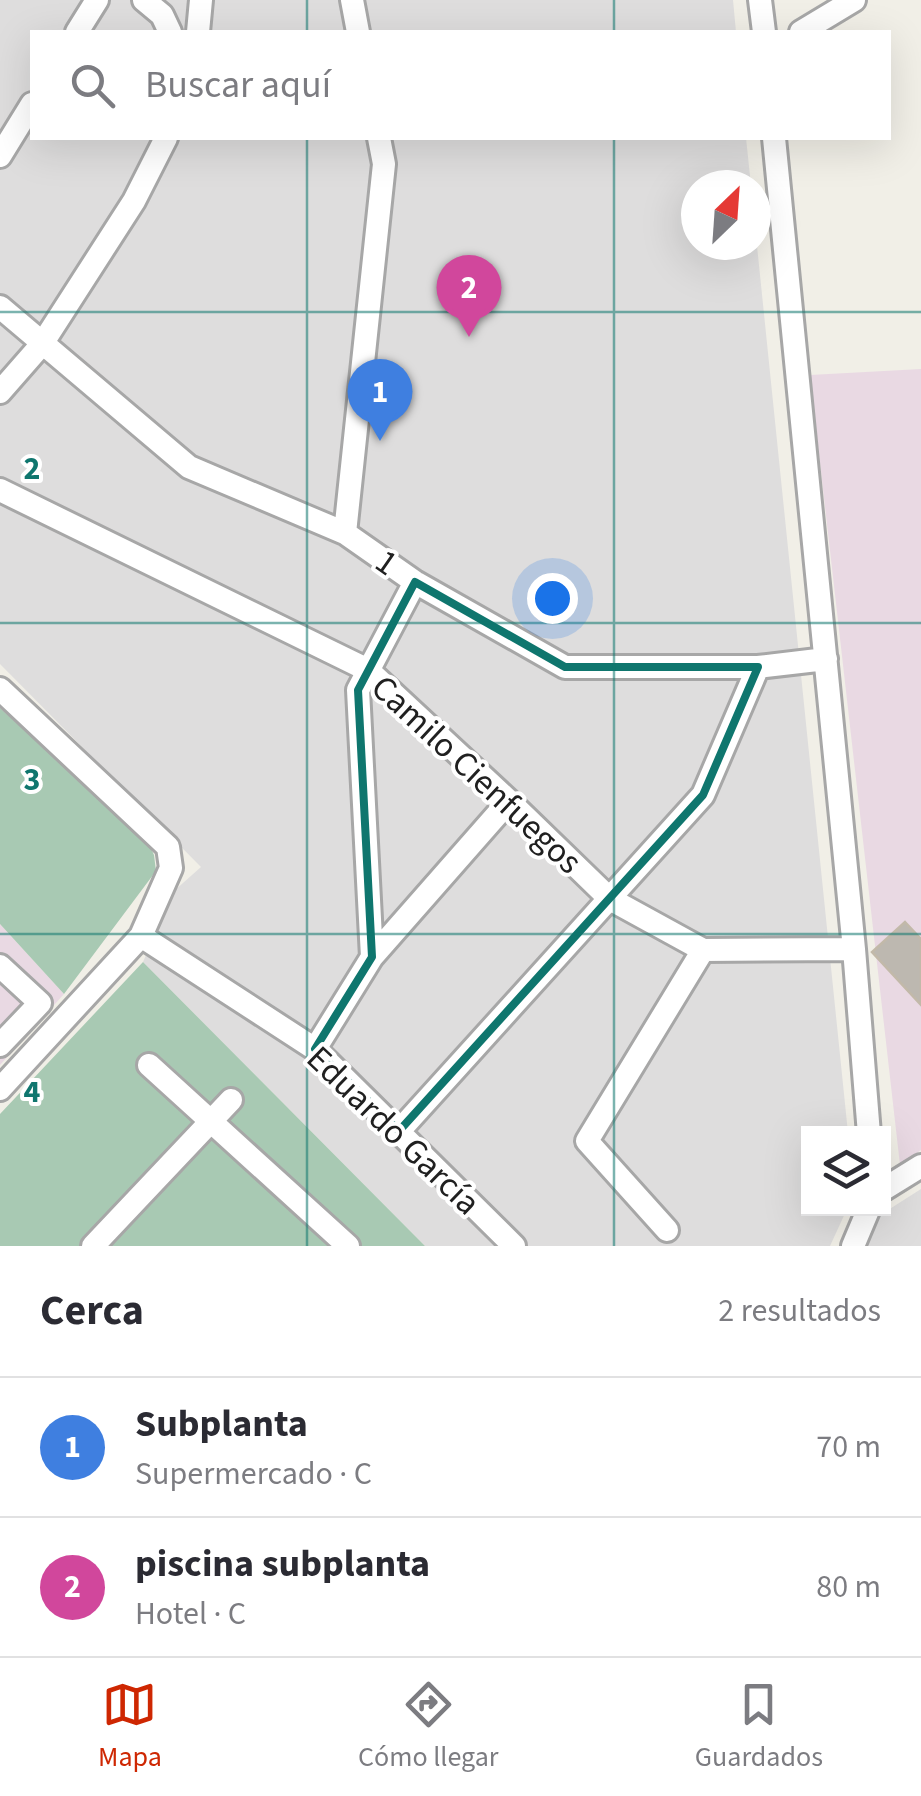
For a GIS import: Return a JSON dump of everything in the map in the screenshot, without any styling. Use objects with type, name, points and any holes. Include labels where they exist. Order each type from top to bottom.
[{"type":"street","points":[[78,30],[97,0]]},
{"type":"street","points":[[144,0],[162,15],[169,30]]},
{"type":"street","points":[[198,30],[201,0]]},
{"type":"street","points":[[352,0],[358,30]]},
{"type":"street","points":[[760,0],[764,30]]},
{"type":"street","points":[[804,30],[849,2]]},
{"type":"street","points":[[0,156],[30,107]]},
{"type":"street","points":[[0,392],[42,344],[134,201],[165,140]]},
{"type":"street","points":[[344,533],[384,164],[379,140]]},
{"type":"street","points":[[774,140],[869,1126]]},
{"type":"street","name":"1","points":[[0,307],[189,467],[344,533],[416,582],[566,667],[758,667],[826,659]]},
{"type":"street","name":"Camilo Cienfuegos","points":[[0,490],[368,670],[610,899],[703,950],[854,949]]},
{"type":"street","points":[[372,957],[358,690],[416,582]]},
{"type":"street","points":[[400,1131],[703,795],[758,667]]},
{"type":"street","points":[[0,689],[168,847],[171,868],[141,936],[0,1089]]},
{"type":"street","points":[[315,1048],[372,957],[509,801]]},
{"type":"street","name":"Eduardo García","points":[[141,936],[315,1048],[514,1246]]},
{"type":"street","points":[[667,1230],[588,1141],[703,950]]},
{"type":"street","points":[[0,966],[40,1003],[0,1045]]},
{"type":"street","points":[[149,1064],[348,1246]]},
{"type":"street","points":[[94,1246],[231,1100]]},
{"type":"street","points":[[891,1185],[921,1166]]},
{"type":"street","points":[[853,1246],[865,1216]]},
{"type":"highlighted area","points":[[415,582],[565,667],[758,667],[703,795],[399,1131],[315,1049],[372,957],[358,690]]},
{"type":"shaded area","points":[[0,0],[733,0],[736,30],[30,30],[30,140],[746,140],[749,170],[681,170],[681,260],[758,260],[847,1126],[801,1126],[801,1216],[844,1216],[830,1246],[425,1246],[143,962],[174,891],[201,867],[0,664]]},
{"type":"shaded area","points":[[921,369],[921,1150],[900,1165],[810,375]]},
{"type":"shaded area","points":[[0,924],[64,994],[0,1065]]},
{"type":"shaded area","points":[[921,1189],[921,1246],[864,1246],[877,1217],[891,1216],[891,1208]]},
{"type":"green space","points":[[0,708],[148,842],[154,855],[156,871],[64,994],[0,924]]},
{"type":"green space","points":[[143,962],[425,1246],[0,1246],[0,1114]]},
{"type":"building","points":[[905,922],[921,939],[921,1005],[872,952]]},
{"type":"place","name":"piscina subplanta","points":[[469,337]]},
{"type":"place","name":"Subplanta","points":[[380,441]]}]
